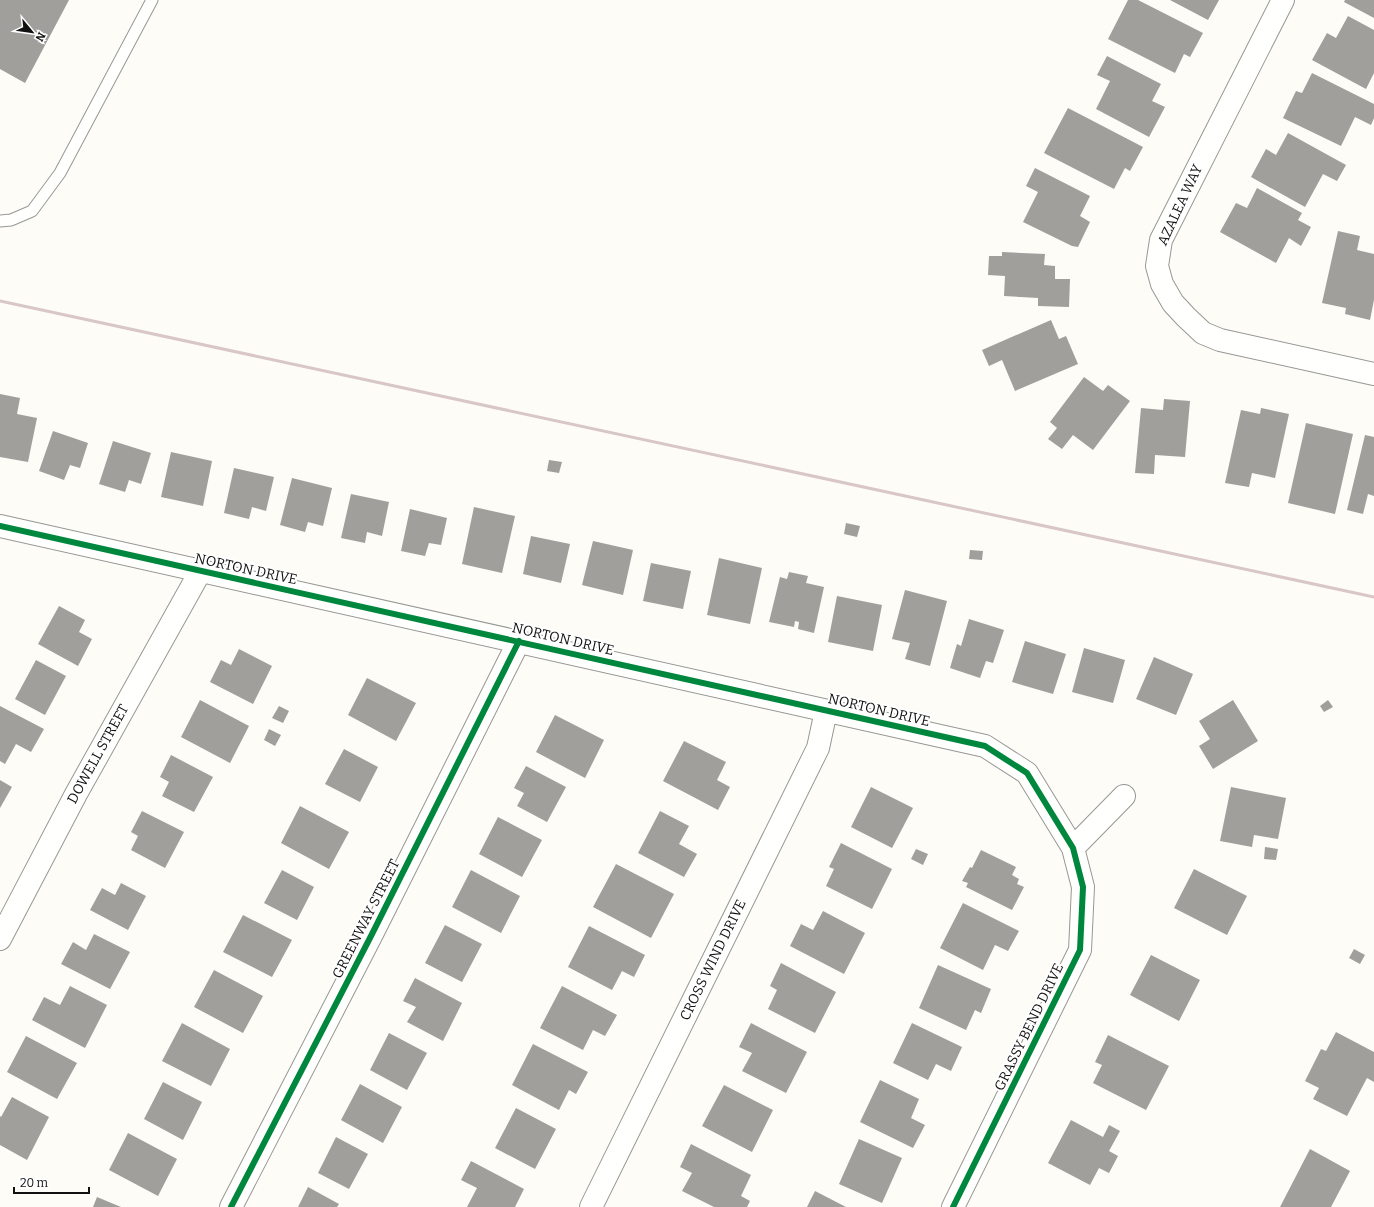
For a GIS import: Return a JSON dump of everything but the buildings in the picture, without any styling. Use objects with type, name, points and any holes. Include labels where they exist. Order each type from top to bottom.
[{"type":"street","name":"AZALEA WAY","points":[[1282,0],[1161,240],[1157,266],[1162,284],[1173,303],[1203,333],[1220,340],[1374,374]]},
{"type":"street","name":"NORTON DRIVE","points":[[0,526],[200,572],[518,641],[985,746],[1027,773],[1073,848]]},
{"type":"street","name":"DOWELL STREET","points":[[0,939],[76,794],[200,572]]},
{"type":"street","name":"GREENWAY STREET","points":[[231,1207],[371,936],[518,641]]},
{"type":"street","name":"CROSS WIND DRIVE","points":[[591,1207],[818,748],[826,710]]},
{"type":"street","points":[[1073,848],[1124,796]]},
{"type":"street","name":"GRASSY BEND DRIVE","points":[[953,1207],[1080,950],[1083,887],[1073,848]]},
{"type":"lane","points":[[0,221],[11,220],[32,211],[60,173],[152,0]]},
{"type":"railway","points":[[0,301],[1374,597]]},
{"type":"cycle path","points":[[0,526],[985,746],[1027,773],[1073,848],[1083,887],[1080,950],[953,1207]]},
{"type":"cycle path","points":[[231,1207],[371,936],[519,641]]}]
